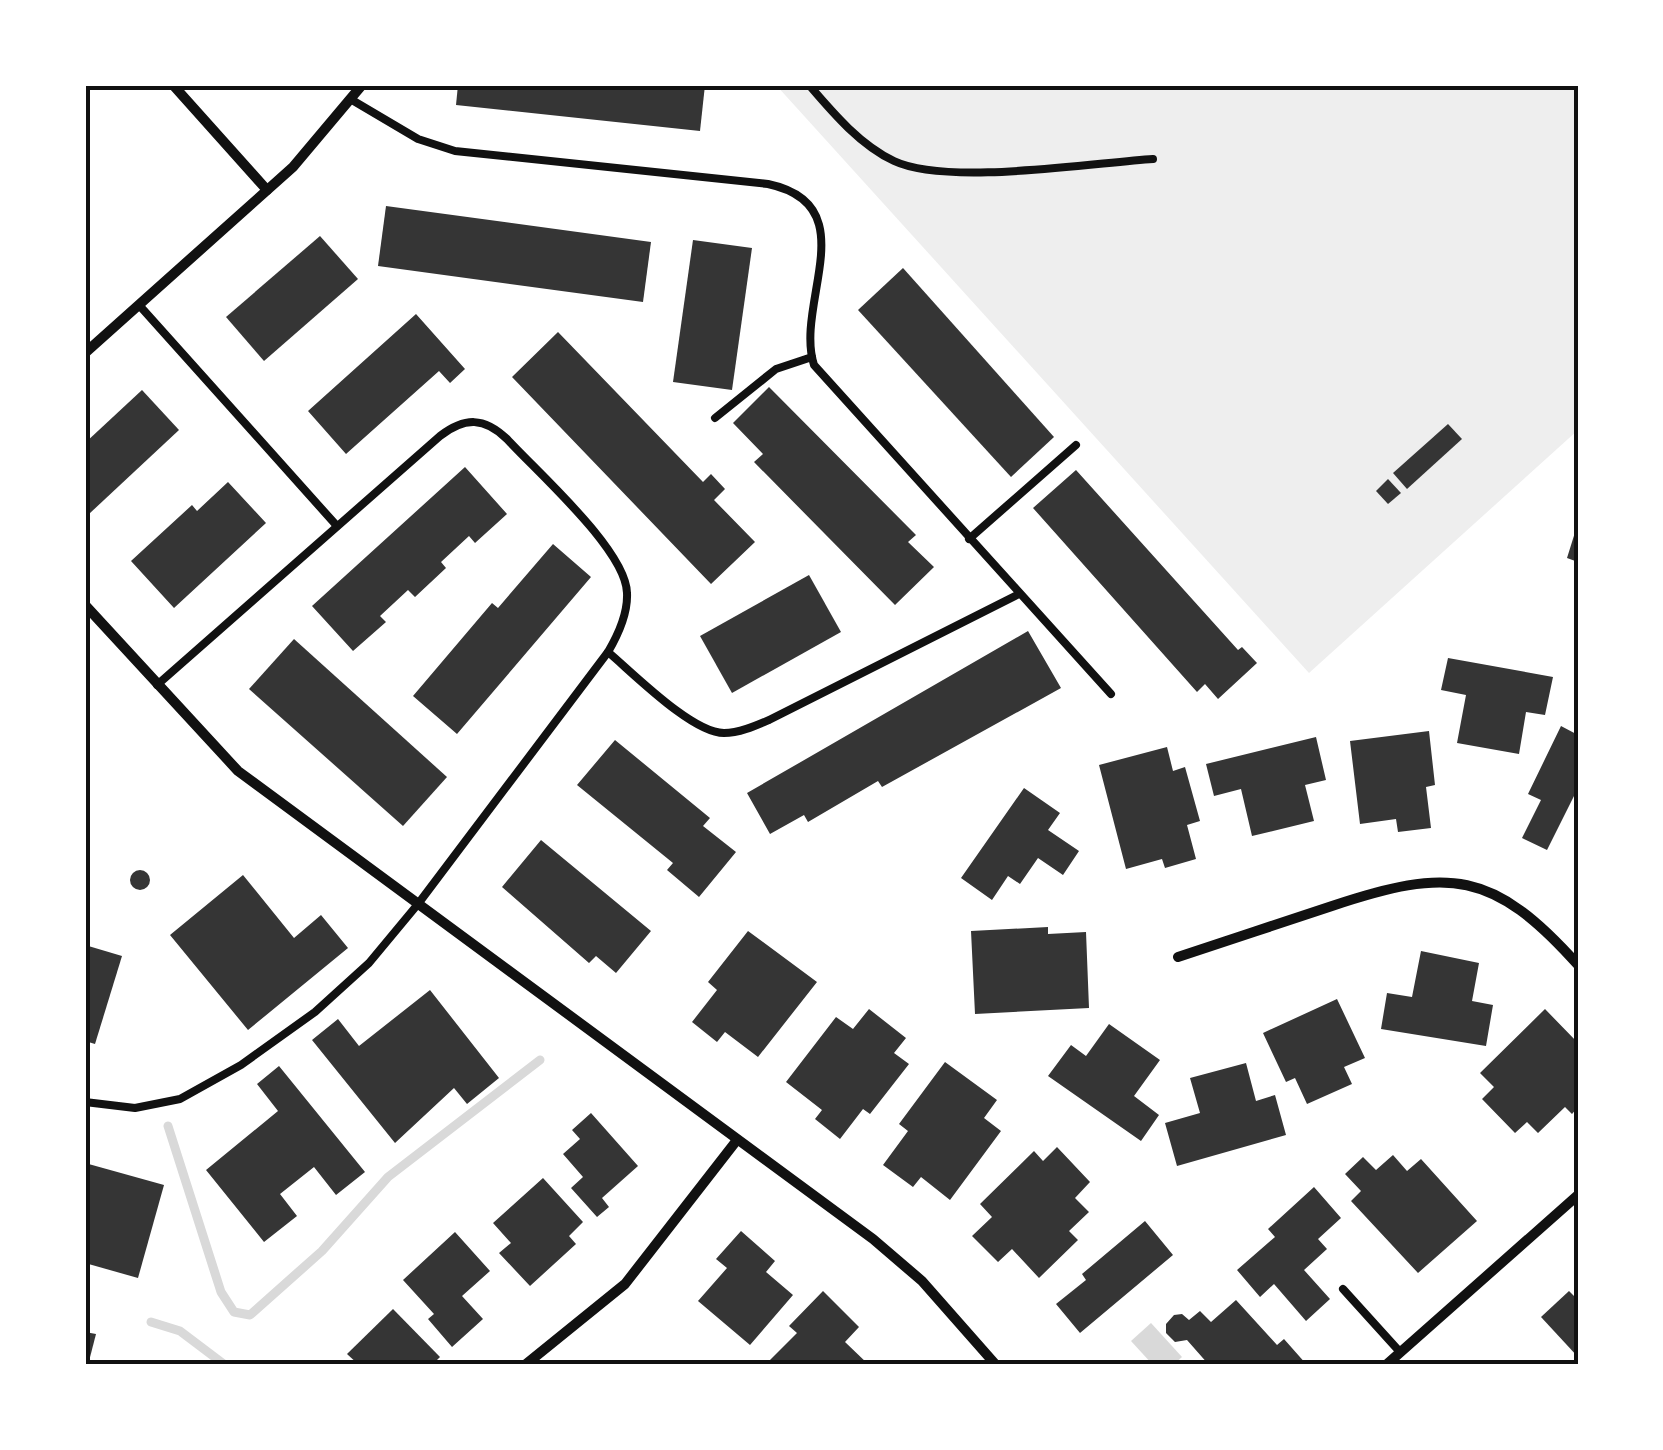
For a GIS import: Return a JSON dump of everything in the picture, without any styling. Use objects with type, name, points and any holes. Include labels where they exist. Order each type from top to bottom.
[{"type":"street","points":[[172,85],[267,190]]},
{"type":"street","points":[[85,353],[267,190],[362,85]]},
{"type":"street","points":[[85,605],[238,772],[892,1255],[996,1365]]},
{"type":"street","points":[[1178,956],[1387,887],[1428,880],[1463,883],[1507,900],[1578,965]]},
{"type":"street","points":[[525,1365],[625,1284],[737,1140]]},
{"type":"street","points":[[1386,1365],[1578,1195]]},
{"type":"lane","points":[[808,85],[876,151],[916,169],[960,171],[1153,158]]},
{"type":"lane","points":[[352,100],[418,139],[455,151],[768,184],[803,196],[817,218],[822,242],[812,357],[824,378],[1111,694]]},
{"type":"lane","points":[[139,305],[338,526]]},
{"type":"lane","points":[[714,418],[776,369],[812,357]]},
{"type":"lane","points":[[85,1102],[124,1108],[158,1105],[190,1094],[241,1065],[346,984],[418,904],[608,652],[626,606],[622,571],[513,445],[488,424],[470,420],[452,427],[157,685]]},
{"type":"lane","points":[[969,539],[1076,445]]},
{"type":"lane","points":[[608,652],[698,724],[715,732],[736,732],[770,720],[1019,594]]},
{"type":"lane","points":[[1343,1290],[1400,1352]]},
{"type":"shaded area","points":[[776,85],[1578,85],[1578,430],[1309,673]]},
{"type":"shaded area","points":[[1151,1323],[1182,1357],[1173,1365],[1153,1365],[1131,1341]]},
{"type":"building","points":[[458,85],[705,85],[700,131],[456,105]]},
{"type":"building","points":[[386,206],[651,242],[643,302],[378,266]]},
{"type":"building","points":[[320,236],[358,279],[264,361],[226,317]]},
{"type":"building","points":[[693,240],[752,248],[732,390],[673,382]]},
{"type":"building","points":[[903,268],[1054,437],[1011,477],[858,310]]},
{"type":"building","points":[[416,314],[465,369],[450,383],[439,371],[346,454],[308,411]]},
{"type":"building","points":[[558,332],[703,482],[711,474],[725,489],[714,500],[755,542],[711,584],[512,377]]},
{"type":"building","points":[[769,387],[916,535],[908,542],[934,567],[895,605],[754,462],[763,454],[733,423]]},
{"type":"building","points":[[142,390],[179,430],[89,514],[85,443]]},
{"type":"building","points":[[1448,424],[1462,439],[1407,489],[1393,473]]},
{"type":"building","points":[[465,467],[507,514],[475,543],[469,536],[441,562],[446,568],[415,597],[408,590],[380,616],[386,622],[353,651],[312,606]]},
{"type":"building","points":[[1076,470],[1238,650],[1242,647],[1257,663],[1218,699],[1205,684],[1197,692],[1033,508]]},
{"type":"building","points":[[1388,479],[1401,493],[1388,504],[1376,491]]},
{"type":"building","points":[[228,482],[266,523],[174,608],[131,561],[192,505],[197,511]]},
{"type":"building","points":[[1578,526],[1578,562],[1567,558]]},
{"type":"building","points":[[553,544],[591,577],[457,734],[413,696],[492,603],[498,608]]},
{"type":"building","points":[[809,575],[841,632],[732,693],[700,636]]},
{"type":"building","points":[[1028,631],[1061,688],[882,787],[878,781],[808,822],[804,815],[770,834],[747,793]]},
{"type":"building","points":[[294,639],[447,777],[403,826],[249,689]]},
{"type":"building","points":[[1448,658],[1553,677],[1545,715],[1526,712],[1519,754],[1457,743],[1466,695],[1441,690]]},
{"type":"building","points":[[1561,726],[1578,735],[1578,788],[1547,850],[1522,838],[1541,800],[1528,794]]},
{"type":"building","points":[[1429,731],[1435,785],[1426,787],[1431,828],[1398,832],[1396,819],[1360,824],[1350,741]]},
{"type":"building","points":[[1316,737],[1326,780],[1305,785],[1314,821],[1252,836],[1241,789],[1214,796],[1206,764]]},
{"type":"building","points":[[615,740],[710,818],[703,826],[736,852],[699,897],[667,870],[673,863],[577,785]]},
{"type":"building","points":[[1167,747],[1173,771],[1185,767],[1200,821],[1187,825],[1196,859],[1165,868],[1162,859],[1126,869],[1099,765]]},
{"type":"building","points":[[1024,788],[1060,813],[1048,830],[1079,851],[1063,875],[1038,858],[1020,884],[1008,876],[992,900],[961,878]]},
{"type":"building","points":[[541,840],[651,931],[616,973],[596,956],[589,963],[502,887]]},
{"type":"building","points":[[140,870],[150,880],[140,890],[130,880]]},
{"type":"building","points":[[243,875],[294,938],[321,915],[348,948],[248,1030],[170,935]]},
{"type":"building","points":[[1048,927],[1048,934],[1086,932],[1089,1008],[975,1014],[971,931]]},
{"type":"building","points":[[748,931],[817,982],[758,1057],[725,1032],[717,1042],[692,1022],[717,990],[708,982]]},
{"type":"building","points":[[85,945],[122,956],[95,1044],[85,1041]]},
{"type":"building","points":[[1421,951],[1479,963],[1472,1001],[1493,1005],[1486,1046],[1381,1029],[1387,993],[1412,997]]},
{"type":"building","points":[[430,990],[499,1078],[467,1104],[454,1088],[395,1143],[312,1040],[338,1019],[359,1046]]},
{"type":"building","points":[[1337,999],[1365,1058],[1344,1067],[1352,1084],[1307,1104],[1295,1078],[1286,1082],[1263,1033]]},
{"type":"building","points":[[869,1009],[906,1038],[894,1053],[909,1064],[870,1114],[863,1109],[840,1139],[815,1119],[822,1110],[786,1082],[836,1017],[853,1029]]},
{"type":"building","points":[[1545,1009],[1578,1043],[1578,1107],[1572,1114],[1565,1107],[1538,1133],[1527,1122],[1515,1133],[1482,1099],[1494,1087],[1480,1073]]},
{"type":"building","points":[[1109,1024],[1160,1060],[1134,1096],[1159,1115],[1141,1141],[1048,1076],[1071,1045],[1086,1056]]},
{"type":"building","points":[[945,1062],[997,1100],[984,1118],[1001,1131],[950,1200],[921,1177],[913,1187],[883,1165],[908,1131],[899,1124]]},
{"type":"building","points":[[1246,1063],[1256,1101],[1275,1095],[1286,1135],[1177,1166],[1165,1123],[1200,1113],[1190,1078]]},
{"type":"building","points":[[279,1066],[365,1172],[336,1195],[314,1167],[280,1194],[297,1216],[264,1242],[206,1170],[278,1111],[257,1084]]},
{"type":"building","points":[[591,1113],[638,1166],[602,1198],[609,1207],[597,1217],[571,1188],[583,1177],[563,1154],[580,1139],[572,1130]]},
{"type":"building","points":[[1057,1147],[1090,1182],[1075,1198],[1089,1212],[1069,1231],[1078,1240],[1039,1278],[1012,1249],[998,1262],[972,1236],[992,1217],[980,1204],[1034,1151],[1043,1161]]},
{"type":"building","points":[[1393,1155],[1407,1171],[1421,1159],[1477,1221],[1418,1273],[1351,1201],[1361,1191],[1345,1174],[1363,1157],[1376,1170]]},
{"type":"building","points":[[85,1163],[164,1185],[138,1278],[85,1263]]},
{"type":"building","points":[[543,1178],[583,1222],[569,1236],[576,1244],[530,1286],[499,1253],[511,1243],[493,1223]]},
{"type":"building","points":[[1314,1187],[1341,1218],[1318,1239],[1327,1249],[1304,1270],[1330,1299],[1306,1321],[1274,1284],[1260,1297],[1237,1270],[1275,1237],[1268,1229]]},
{"type":"building","points":[[1145,1221],[1173,1255],[1080,1333],[1056,1304],[1086,1280],[1082,1274]]},
{"type":"building","points":[[741,1231],[775,1261],[766,1272],[793,1295],[750,1345],[698,1301],[727,1268],[716,1259]]},
{"type":"building","points":[[455,1232],[490,1271],[462,1296],[483,1319],[452,1347],[428,1319],[434,1314],[403,1280]]},
{"type":"building","points":[[823,1291],[859,1327],[845,1342],[869,1365],[765,1365],[797,1333],[789,1326]]},
{"type":"building","points":[[1569,1291],[1578,1300],[1578,1357],[1541,1317]]},
{"type":"building","points":[[1236,1300],[1277,1345],[1284,1339],[1307,1365],[1209,1365],[1187,1340],[1175,1342],[1166,1333],[1166,1324],[1174,1315],[1182,1314],[1189,1320],[1200,1311],[1211,1322]]},
{"type":"building","points":[[393,1309],[440,1357],[432,1365],[359,1365],[347,1354]]},
{"type":"building","points":[[85,1332],[96,1334],[88,1365],[85,1365]]},
{"type":"waterway","points":[[168,1126],[221,1292],[234,1312],[250,1315],[322,1251],[388,1177],[540,1060]]},
{"type":"waterway","points":[[151,1322],[180,1331],[225,1365]]}]
